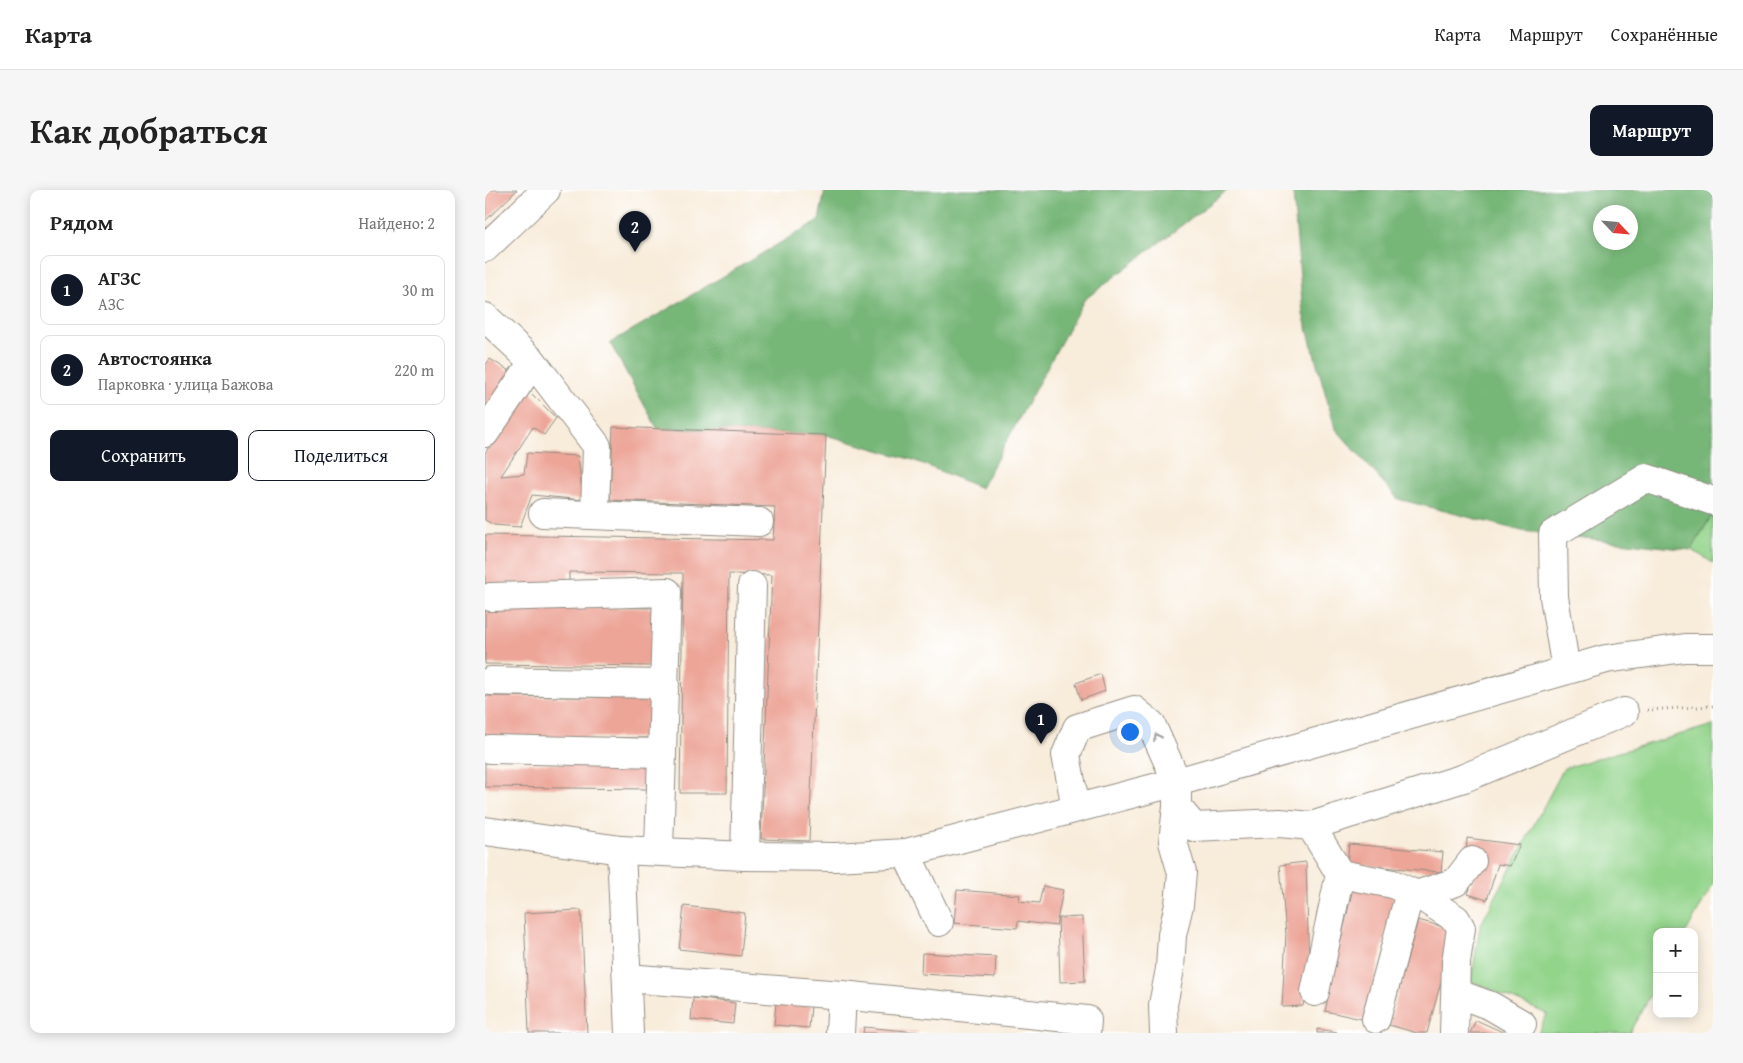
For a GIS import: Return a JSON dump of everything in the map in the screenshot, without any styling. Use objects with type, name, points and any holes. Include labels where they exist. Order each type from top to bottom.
[{"type":"street","points":[[485,248],[546,190]]},
{"type":"street","points":[[485,317],[533,362],[597,446],[595,514]]},
{"type":"street","points":[[485,433],[533,362]]},
{"type":"street","points":[[1566,670],[1554,597],[1553,534],[1646,478],[1713,501]]},
{"type":"street","points":[[543,513],[759,522]]},
{"type":"street","points":[[745,856],[752,586]]},
{"type":"street","points":[[491,596],[667,592],[659,850]]},
{"type":"street","points":[[485,832],[621,850],[659,850],[745,856],[835,857],[906,854],[1076,808],[1177,794],[1566,670],[1606,659],[1685,648],[1713,648]]},
{"type":"street","points":[[491,680],[665,684]]},
{"type":"street","points":[[1076,808],[1066,755],[1077,728],[1134,710],[1151,724],[1177,794],[1194,827],[1280,823],[1311,826],[1464,778],[1624,712]]},
{"type":"street","points":[[490,749],[661,753]]},
{"type":"street","points":[[1164,1033],[1163,1005],[1170,969],[1172,935],[1179,905],[1182,873],[1173,842],[1177,794]]},
{"type":"street","points":[[1311,826],[1340,874],[1315,992]]},
{"type":"street","points":[[621,850],[629,1033]]},
{"type":"street","points":[[906,854],[939,922]]},
{"type":"street","points":[[1413,893],[1456,882],[1472,862]]},
{"type":"street","points":[[1340,874],[1393,884],[1413,893],[1457,919],[1461,928],[1456,962],[1454,1033]]},
{"type":"street","points":[[1376,1019],[1413,893]]},
{"type":"street","points":[[627,978],[842,995],[1087,1020],[1086,1033]]},
{"type":"street","points":[[1456,993],[1491,1006],[1522,1024]]},
{"type":"street","points":[[840,1033],[842,995]]},
{"type":"path","points":[[1624,712],[1713,706]]},
{"type":"green space","points":[[825,190],[1228,190],[1084,300],[981,488],[913,460],[826,435],[657,428],[610,343],[819,220]]},
{"type":"green space","points":[[1288,190],[1713,190],[1713,513],[1691,550],[1522,531],[1398,499],[1335,428],[1303,314],[1293,193]]},
{"type":"green space","points":[[1713,513],[1713,563],[1692,550]]},
{"type":"green space","points":[[1713,725],[1713,885],[1688,928],[1653,928],[1653,991],[1629,1033],[1538,1033],[1547,1014],[1471,981],[1480,926],[1564,768]]},
{"type":"building","points":[[485,190],[517,190],[485,221]]},
{"type":"building","points":[[490,359],[511,372],[485,412],[485,366]]},
{"type":"building","points":[[527,389],[556,418],[544,435],[533,427],[501,476],[524,474],[527,453],[578,456],[583,500],[532,495],[520,527],[494,525],[485,520],[485,453]]},
{"type":"building","points":[[613,427],[826,435],[809,841],[761,839],[772,575],[729,574],[727,793],[680,793],[683,573],[569,572],[569,586],[485,585],[485,535],[773,540],[775,507],[610,500]]},
{"type":"building","points":[[485,606],[653,608],[652,666],[485,664]]},
{"type":"building","points":[[1101,674],[1105,691],[1081,700],[1076,683]]},
{"type":"building","points":[[485,696],[652,698],[651,738],[485,736]]},
{"type":"building","points":[[485,763],[648,765],[648,789],[485,787]]},
{"type":"building","points":[[1467,838],[1520,845],[1510,866],[1498,864],[1487,900],[1468,894],[1479,862],[1466,860]]},
{"type":"building","points":[[1349,844],[1443,852],[1441,872],[1347,864]]},
{"type":"building","points":[[1306,862],[1309,970],[1303,1006],[1282,1007],[1286,934],[1280,865]]},
{"type":"building","points":[[1043,886],[1063,890],[1056,926],[1018,921],[1017,928],[954,923],[957,890],[1020,895],[1019,901],[1039,903]]},
{"type":"building","points":[[1353,887],[1394,896],[1366,1020],[1325,1011]]},
{"type":"building","points":[[684,906],[745,913],[741,956],[679,949]]},
{"type":"building","points":[[581,910],[587,1033],[529,1033],[524,913]]},
{"type":"building","points":[[1082,917],[1085,981],[1060,982],[1058,918]]},
{"type":"building","points":[[1418,920],[1455,930],[1427,1033],[1417,1033],[1389,1025]]},
{"type":"building","points":[[922,953],[996,957],[995,978],[921,974]]},
{"type":"building","points":[[693,998],[735,1003],[733,1024],[691,1020]]},
{"type":"building","points":[[776,1002],[811,1006],[809,1028],[774,1025]]},
{"type":"building","points":[[1476,1020],[1505,1033],[1470,1033]]},
{"type":"building","points":[[864,1027],[918,1032],[918,1033],[863,1033]]},
{"type":"building","points":[[1317,1029],[1337,1032],[1337,1033],[1317,1033]]},
{"type":"place","name":"Автостоянка","points":[[635,252]]},
{"type":"place","name":"АГЗС","points":[[1041,744]]}]
